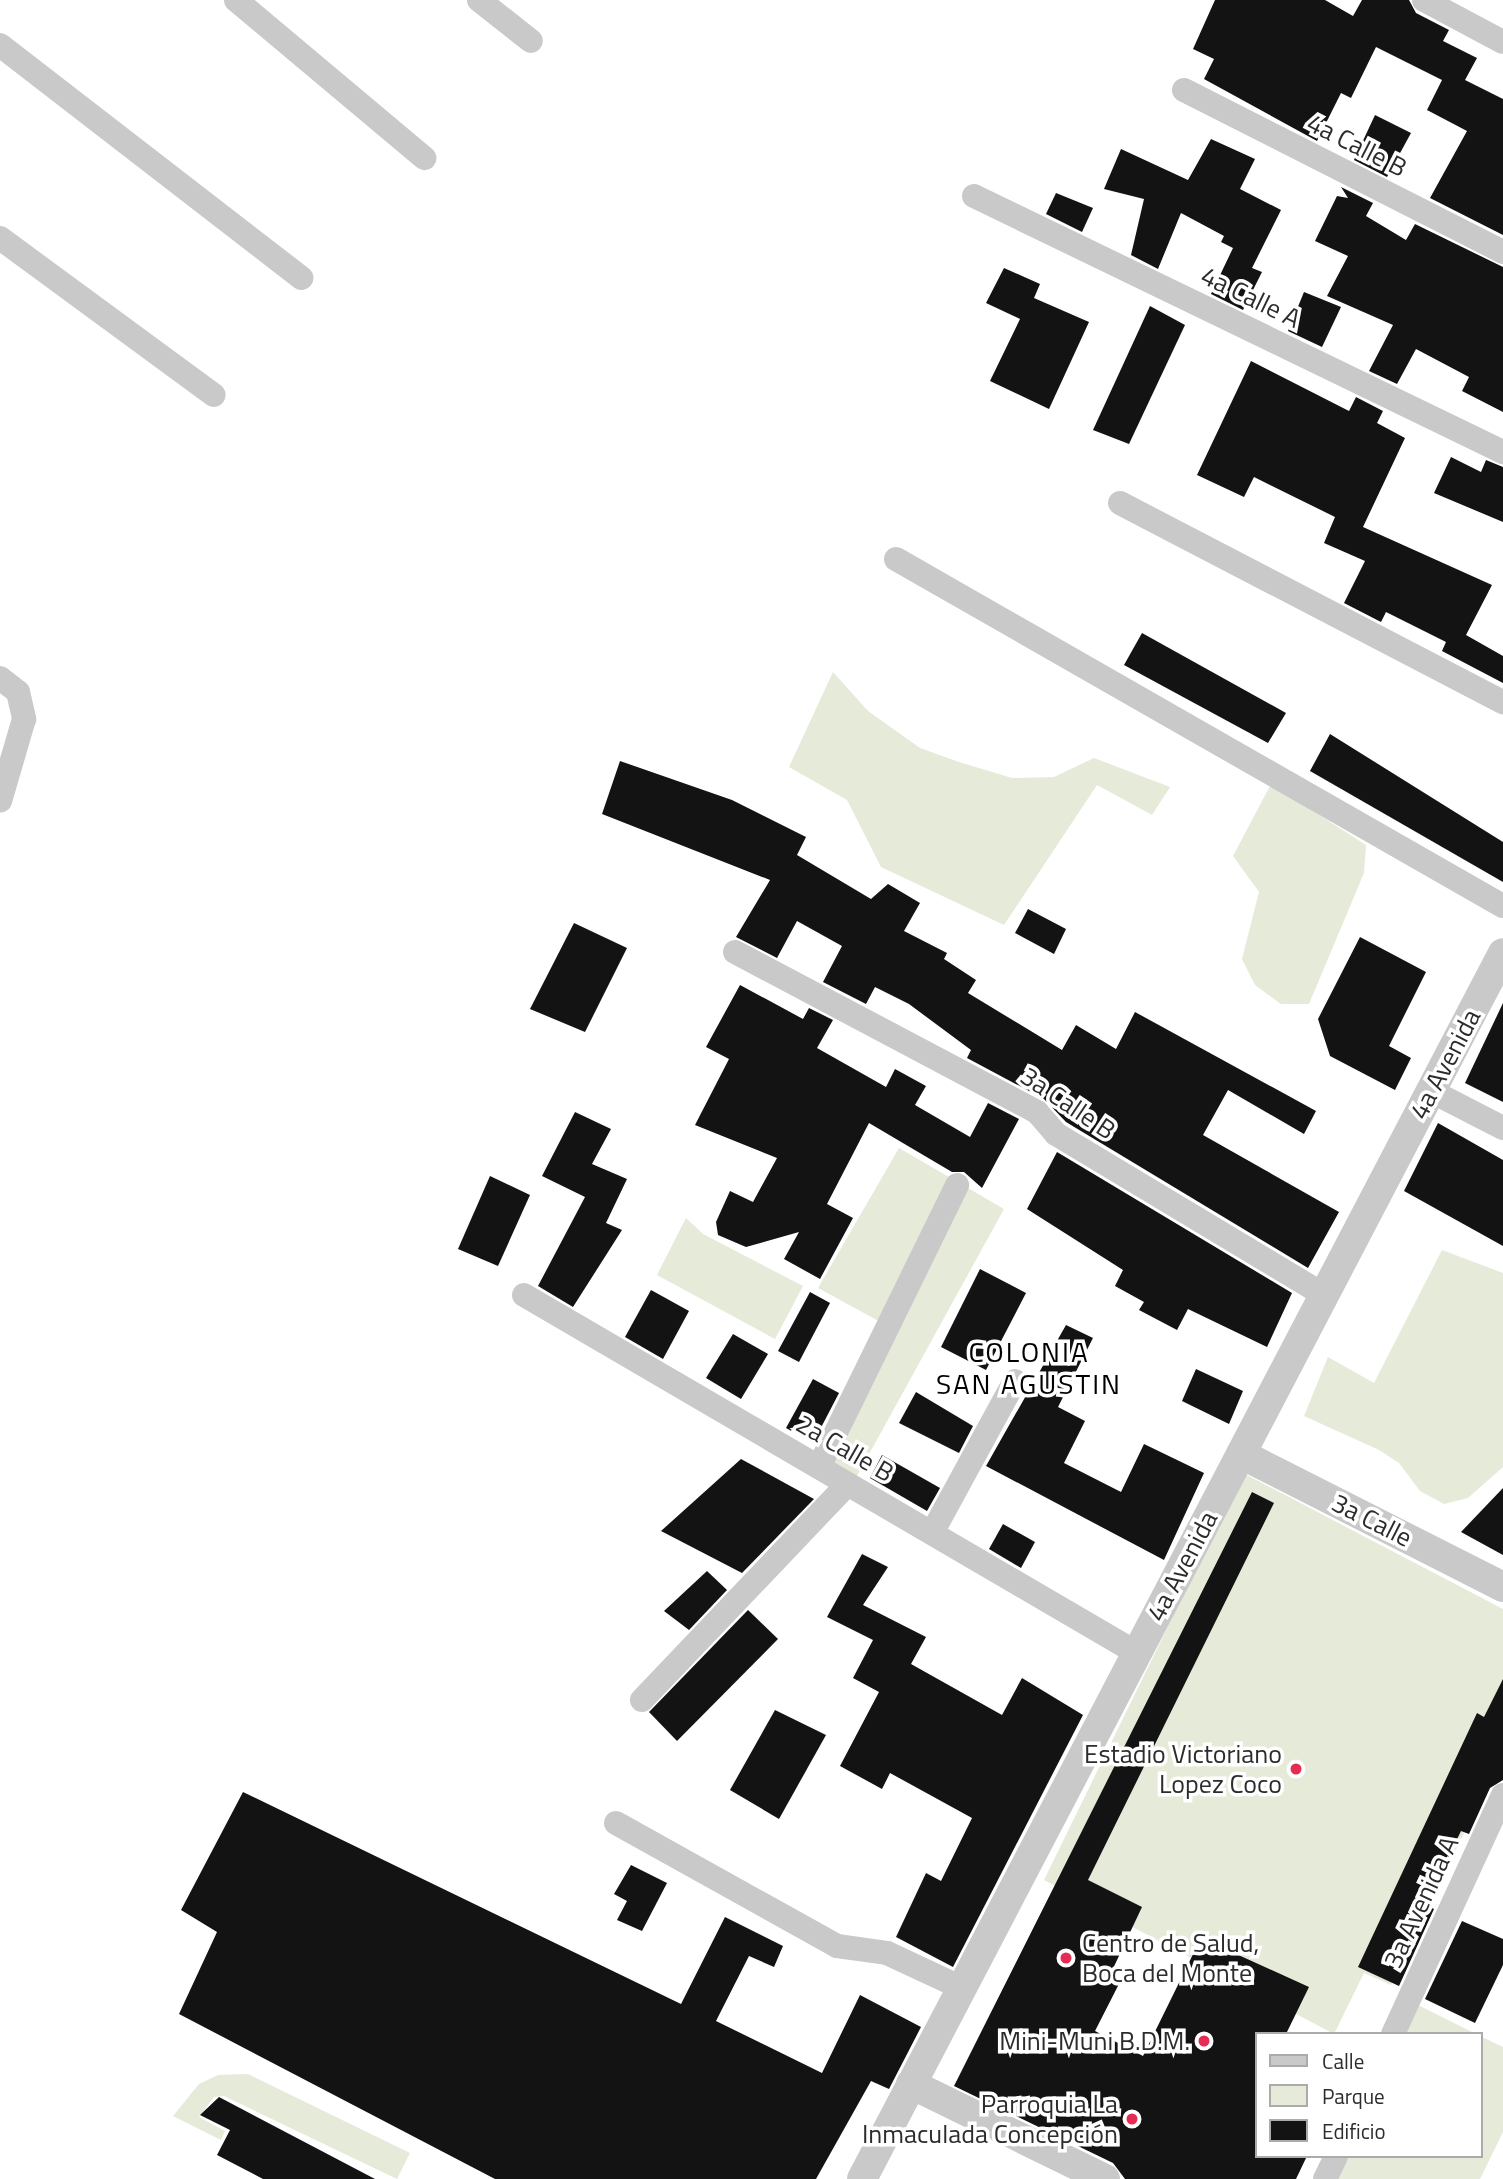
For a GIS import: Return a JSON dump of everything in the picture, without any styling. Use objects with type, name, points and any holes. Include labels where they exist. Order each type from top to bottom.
[{"type":"street","points":[[236,0],[424,158]]},
{"type":"street","points":[[479,0],[531,41]]},
{"type":"street","points":[[1424,0],[1503,42]]},
{"type":"street","points":[[0,45],[301,278]]},
{"type":"street","name":"4a Calle B","points":[[1184,90],[1503,252]]},
{"type":"street","name":"4a Calle A","points":[[974,196],[1503,452]]},
{"type":"street","points":[[0,238],[214,395]]},
{"type":"street","points":[[1120,503],[1503,702]]},
{"type":"street","points":[[896,559],[1503,906]]},
{"type":"street","points":[[0,678],[18,692],[24,719],[0,801]]},
{"type":"street","name":"3a Calle B","points":[[735,952],[1037,1112],[1056,1134],[1324,1295]]},
{"type":"street","name":"4a Avenida","points":[[862,2179],[1503,953]]},
{"type":"street","points":[[1431,1091],[1503,1128]]},
{"type":"street","points":[[820,1467],[957,1185]]},
{"type":"street","name":"2a Calle B","points":[[524,1294],[1137,1653]]},
{"type":"street","points":[[932,1533],[1015,1381]]},
{"type":"street","name":"3a Calle","points":[[1241,1454],[1503,1587]]},
{"type":"street","points":[[642,1700],[848,1484]]},
{"type":"street","name":"3a Avenida A","points":[[1393,2032],[1503,1795]]},
{"type":"street","points":[[616,1823],[837,1946],[887,1953],[962,1988]]},
{"type":"street","points":[[911,2084],[1105,2179]]},
{"type":"street","points":[[1325,2179],[1335,2158]]},
{"type":"green space","points":[[833,672],[868,711],[920,748],[959,762],[1012,778],[1054,777],[1094,758],[1170,787],[1152,815],[1097,785],[1004,925],[881,867],[847,800],[789,767]]},
{"type":"green space","points":[[1271,784],[1366,845],[1364,873],[1309,1004],[1281,1004],[1255,985],[1242,959],[1259,892],[1233,856]]},
{"type":"green space","points":[[899,1148],[1004,1209],[857,1476],[812,1453],[886,1325],[818,1288]]},
{"type":"green space","points":[[686,1218],[703,1234],[803,1286],[775,1339],[657,1275]]},
{"type":"green space","points":[[1442,1250],[1503,1273],[1503,1467],[1468,1498],[1444,1504],[1420,1491],[1399,1463],[1379,1450],[1304,1416],[1328,1357],[1374,1383]]},
{"type":"green space","name":"Estadio Victoriano Lopez Coco","points":[[1243,1473],[1503,1609],[1503,1752],[1391,1985],[1364,1973],[1335,2032],[1330,2032],[1044,1880]]},
{"type":"green space","points":[[1418,2005],[1472,2032],[1406,2032]]},
{"type":"green space","points":[[1482,2037],[1503,2047],[1503,2132],[1480,2179],[1336,2179],[1346,2158],[1482,2158]]},
{"type":"green space","points":[[248,2074],[410,2153],[397,2179],[224,2096],[214,2097],[199,2117],[225,2131],[221,2140],[173,2116],[199,2084],[218,2075]]},
{"type":"building","points":[[1215,0],[1325,0],[1353,16],[1362,0],[1409,0],[1416,13],[1449,30],[1443,41],[1477,58],[1465,80],[1503,99],[1503,235],[1430,198],[1467,131],[1427,110],[1442,80],[1376,47],[1351,98],[1341,93],[1317,141],[1204,79],[1214,59],[1193,49]]},
{"type":"building","points":[[1375,115],[1411,133],[1387,177],[1354,160]]},
{"type":"building","points":[[1211,139],[1255,159],[1240,189],[1281,210],[1252,268],[1262,272],[1243,310],[1211,294],[1233,248],[1221,242],[1224,236],[1181,213],[1158,269],[1131,255],[1144,199],[1104,189],[1121,149],[1188,180]]},
{"type":"building","points":[[1341,187],[1373,203],[1366,216],[1406,240],[1415,224],[1503,267],[1503,412],[1462,391],[1469,377],[1416,349],[1397,384],[1369,371],[1393,325],[1327,296],[1348,256],[1315,241],[1337,196],[1348,198]]},
{"type":"building","points":[[1056,193],[1093,208],[1082,232],[1046,214]]},
{"type":"building","points":[[1004,268],[1040,284],[1034,298],[1089,322],[1049,409],[990,381],[1020,319],[986,303]]},
{"type":"building","points":[[1304,292],[1341,307],[1322,347],[1288,331]]},
{"type":"building","points":[[1150,306],[1185,325],[1129,444],[1093,430]]},
{"type":"building","points":[[1251,361],[1349,411],[1356,397],[1383,411],[1377,423],[1405,438],[1363,527],[1492,585],[1466,635],[1503,656],[1503,683],[1442,651],[1446,642],[1386,612],[1381,622],[1344,603],[1365,561],[1324,543],[1335,517],[1254,477],[1244,497],[1197,475]]},
{"type":"building","points":[[1451,457],[1481,472],[1486,460],[1503,467],[1503,522],[1434,493]]},
{"type":"building","points":[[1142,633],[1286,713],[1268,743],[1124,665]]},
{"type":"building","points":[[1330,734],[1503,842],[1503,882],[1310,771]]},
{"type":"building","points":[[620,761],[732,800],[806,837],[797,855],[871,899],[888,884],[920,903],[904,931],[947,953],[944,959],[976,980],[968,993],[1062,1050],[1076,1025],[1116,1049],[1135,1012],[1316,1111],[1304,1134],[1228,1090],[1203,1135],[1339,1212],[1308,1268],[1066,1122],[1044,1099],[967,1058],[971,1050],[909,1004],[875,987],[866,1004],[823,982],[842,946],[797,921],[777,958],[736,937],[770,880],[602,814]]},
{"type":"building","points":[[1028,909],[1066,929],[1054,954],[1015,933]]},
{"type":"building","points":[[574,923],[627,948],[585,1032],[530,1009]]},
{"type":"building","points":[[1360,937],[1426,972],[1389,1046],[1411,1058],[1395,1090],[1330,1056],[1318,1019]]},
{"type":"building","points":[[740,985],[803,1019],[809,1008],[833,1020],[817,1048],[886,1087],[895,1069],[926,1086],[915,1105],[970,1137],[988,1103],[1019,1119],[982,1188],[964,1172],[952,1172],[869,1123],[827,1204],[853,1218],[820,1279],[784,1259],[799,1232],[746,1247],[718,1235],[716,1222],[730,1191],[753,1202],[777,1158],[695,1125],[729,1059],[706,1047]]},
{"type":"building","points":[[1503,1003],[1503,1102],[1465,1083]]},
{"type":"building","points":[[575,1112],[611,1129],[592,1164],[627,1179],[606,1223],[622,1230],[573,1307],[538,1286],[585,1197],[542,1176]]},
{"type":"building","points":[[1438,1123],[1503,1160],[1503,1246],[1404,1191]]},
{"type":"building","points":[[1057,1152],[1292,1293],[1267,1347],[1188,1309],[1177,1330],[1139,1310],[1144,1302],[1115,1286],[1123,1270],[1027,1209]]},
{"type":"building","points":[[490,1176],[530,1195],[498,1266],[458,1249]]},
{"type":"building","points":[[980,1269],[1026,1293],[986,1370],[941,1347]]},
{"type":"building","points":[[651,1290],[689,1311],[663,1359],[625,1337]]},
{"type":"building","points":[[810,1292],[830,1303],[799,1362],[778,1351]]},
{"type":"building","points":[[1066,1325],[1093,1338],[1058,1407],[1085,1421],[1064,1463],[1121,1492],[1144,1444],[1204,1473],[1164,1560],[986,1466]]},
{"type":"building","points":[[733,1334],[768,1354],[741,1399],[706,1378]]},
{"type":"building","points":[[1196,1369],[1243,1391],[1229,1424],[1182,1401]]},
{"type":"building","points":[[813,1379],[839,1393],[813,1443],[786,1428]]},
{"type":"building","points":[[916,1392],[973,1426],[959,1453],[899,1423]]},
{"type":"building","points":[[882,1455],[940,1488],[927,1511],[870,1478]]},
{"type":"building","points":[[741,1459],[814,1499],[742,1573],[661,1531]]},
{"type":"building","points":[[1503,1488],[1503,1555],[1461,1532]]},
{"type":"building","points":[[1252,1492],[1274,1503],[1088,1880],[1142,1907],[1110,1975],[1121,1980],[1095,2031],[1143,2056],[1201,1938],[1309,1987],[1287,2032],[1254,2032],[1254,2158],[1306,2158],[1296,2179],[1125,2179],[1113,2163],[954,2086]]},
{"type":"building","points":[[1003,1524],[1035,1542],[1021,1568],[989,1549]]},
{"type":"building","points":[[862,1554],[888,1567],[863,1605],[926,1637],[911,1664],[1002,1715],[1022,1678],[1083,1715],[953,1967],[896,1937],[926,1873],[941,1881],[972,1818],[890,1773],[882,1789],[840,1766],[879,1692],[853,1678],[873,1640],[827,1617]]},
{"type":"building","points":[[707,1571],[727,1590],[689,1630],[664,1611]]},
{"type":"building","points":[[748,1610],[778,1639],[677,1741],[649,1712]]},
{"type":"building","points":[[1503,1679],[1503,1780],[1490,1788],[1469,1834],[1461,1831],[1425,1905],[1434,1909],[1399,1986],[1358,1967],[1477,1713],[1484,1717]]},
{"type":"building","points":[[775,1710],[826,1735],[779,1819],[730,1790]]},
{"type":"building","points":[[243,1792],[681,2004],[725,1917],[783,1946],[774,1967],[749,1956],[716,2021],[822,2073],[860,1995],[921,2027],[889,2089],[871,2081],[816,2179],[495,2179],[179,2014],[217,1932],[181,1910]]},
{"type":"building","points":[[631,1865],[667,1883],[642,1931],[617,1920],[627,1901],[614,1894]]},
{"type":"building","points":[[1462,1921],[1503,1939],[1503,1965],[1475,2023],[1425,1999]]},
{"type":"building","points":[[219,2097],[375,2179],[263,2179],[217,2155],[230,2130],[200,2115]]},
{"type":"place","name":"Estadio Victoriano Lopez Coco","points":[[1296,1769]]},
{"type":"place","name":"Centro de Salud, Boca del Monte","points":[[1066,1958]]},
{"type":"place","name":"Mini-Muni B.D.M.","points":[[1204,2041]]},
{"type":"place","name":"Parroquia La Inmaculada Concepción","points":[[1132,2119]]},
{"type":"district","name":"COLONIA SAN AGUSTIN","points":[[1029,1368]]}]
